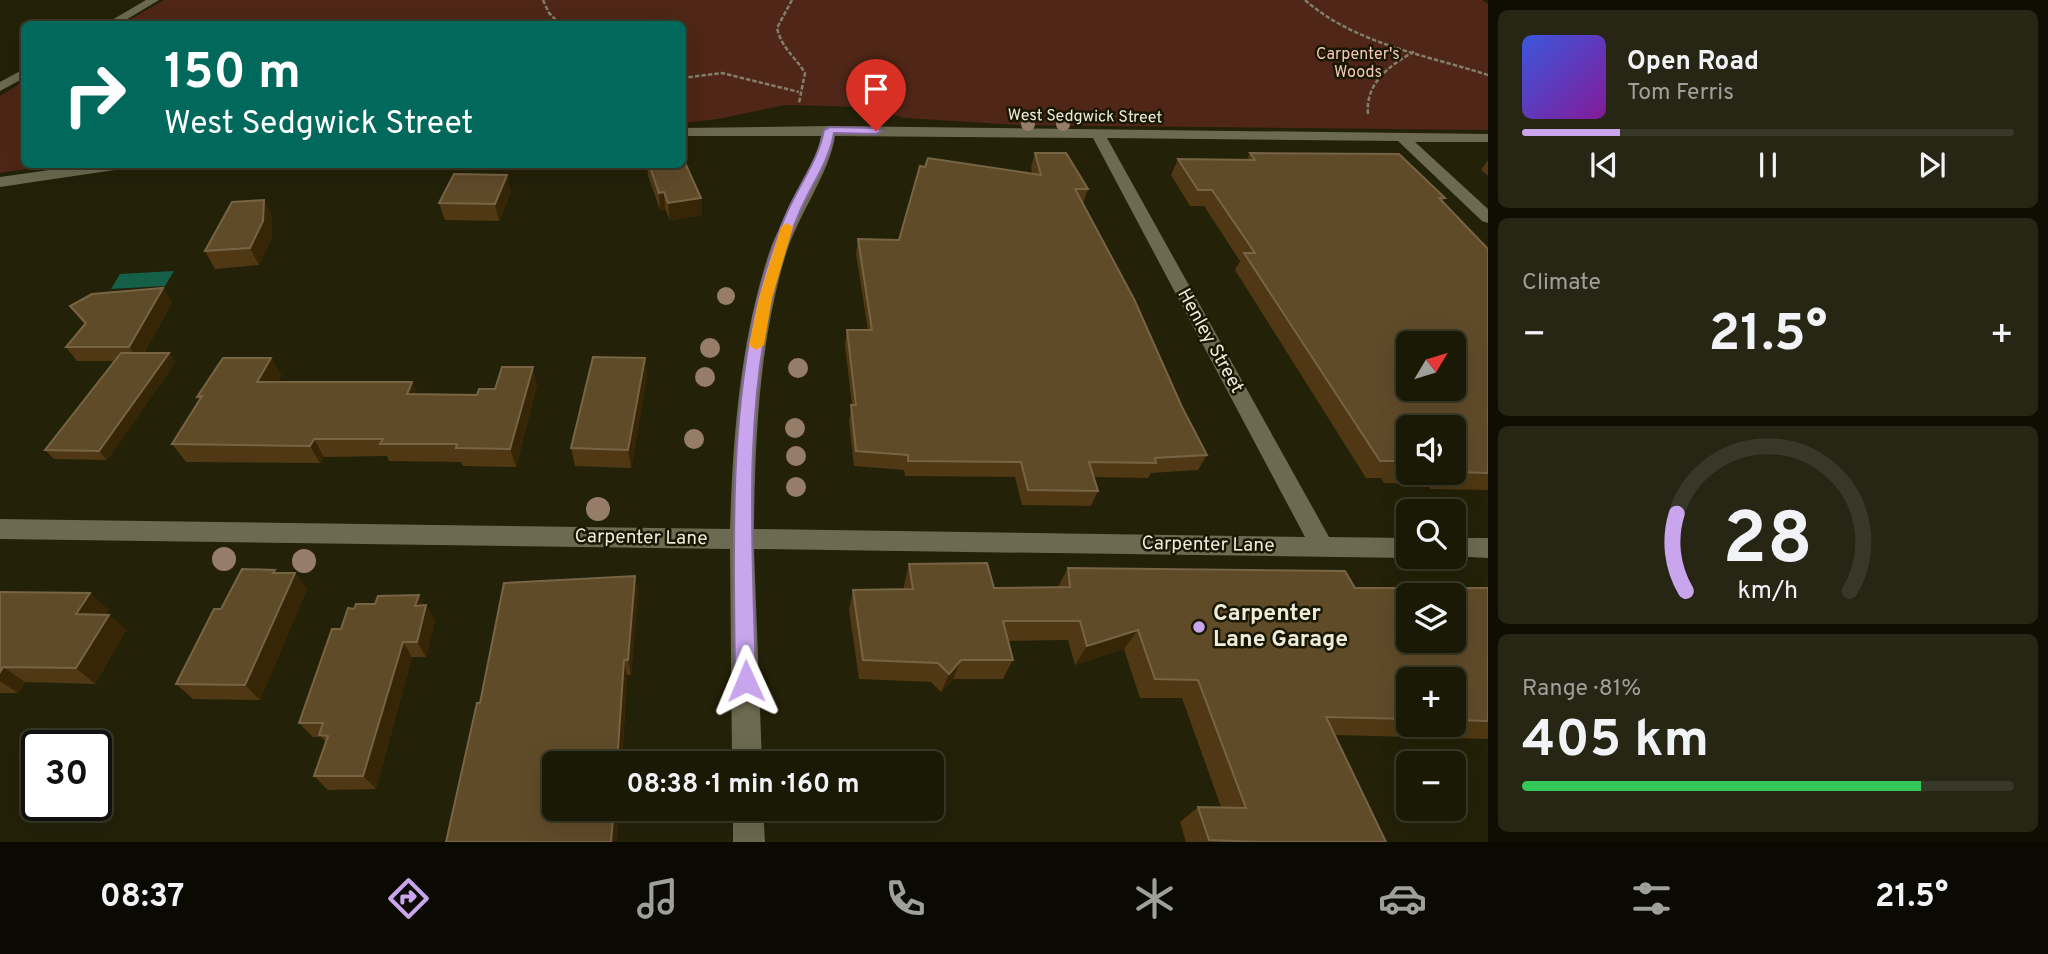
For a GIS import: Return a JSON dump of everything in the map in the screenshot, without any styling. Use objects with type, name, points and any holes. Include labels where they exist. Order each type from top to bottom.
[{"type":"street","points":[[116,21],[154,0]]},
{"type":"street","points":[[0,87],[21,75]]},
{"type":"street","points":[[747,751],[742,470],[747,412],[765,298],[791,218],[826,147],[830,130]]},
{"type":"street","name":"West Sedgwick Street","points":[[686,132],[830,130],[1099,136],[1488,138]]},
{"type":"street","name":"Henley Street","points":[[1099,136],[1322,547]]},
{"type":"street","points":[[1403,138],[1488,218]]},
{"type":"street","points":[[0,182],[100,168]]},
{"type":"street","name":"Carpenter Lane","points":[[0,529],[1396,548]]},
{"type":"street","points":[[1466,548],[1488,548]]},
{"type":"street","points":[[748,821],[749,842]]},
{"type":"path","points":[[544,0],[549,13],[557,21]]},
{"type":"path","points":[[792,0],[777,27],[778,38],[805,73],[799,92],[799,103]]},
{"type":"path","points":[[1305,0],[1314,9],[1350,29],[1488,75]]},
{"type":"path","points":[[1371,124],[1366,101],[1377,79],[1387,69],[1416,51]]},
{"type":"path","points":[[686,78],[723,73],[799,92]]},
{"type":"green space","name":"Carpenter's Woods","points":[[164,0],[1482,0],[1488,4],[1488,130],[1019,125],[905,118],[865,107],[785,105],[686,123],[686,21],[127,21]]},
{"type":"green space","points":[[21,83],[21,168],[33,168],[0,173],[0,96]]},
{"type":"shaded area","points":[[174,271],[165,286],[111,289],[120,274]]},
{"type":"building","points":[[1035,153],[1066,153],[1088,189],[1075,189],[1134,299],[1182,407],[1207,455],[1155,458],[1156,463],[1089,462],[1098,491],[1028,490],[1021,462],[908,461],[908,455],[856,451],[851,405],[856,405],[847,330],[872,330],[858,239],[899,240],[920,166],[925,167],[928,158],[1041,175]]},
{"type":"building","points":[[1250,153],[1399,154],[1445,198],[1439,198],[1488,249],[1488,473],[1466,472],[1466,415],[1396,415],[1396,461],[1380,461],[1244,253],[1255,253],[1212,190],[1198,190],[1178,159],[1255,160]]},
{"type":"building","points":[[686,165],[701,198],[668,203],[664,192],[659,193],[650,168],[686,168]]},
{"type":"building","points":[[454,174],[507,175],[495,204],[439,203]]},
{"type":"building","points":[[264,200],[263,221],[250,248],[205,251],[232,202]]},
{"type":"building","points":[[163,288],[129,347],[66,347],[86,323],[70,306],[92,294]]},
{"type":"building","points":[[121,353],[169,353],[99,451],[45,450]]},
{"type":"building","points":[[593,357],[645,358],[628,450],[571,448]]},
{"type":"building","points":[[223,358],[271,358],[257,382],[412,382],[407,394],[477,395],[479,389],[495,389],[502,367],[533,367],[510,449],[456,448],[457,444],[380,444],[383,439],[314,439],[310,446],[172,444],[202,396],[197,397]]},
{"type":"building","points":[[987,563],[994,588],[1070,587],[1068,568],[1345,571],[1355,588],[1396,588],[1396,653],[1466,653],[1466,588],[1488,588],[1488,721],[1466,720],[1466,667],[1396,667],[1396,719],[1326,717],[1386,842],[1209,840],[1198,807],[1246,808],[1198,680],[1155,679],[1138,630],[1087,646],[1080,621],[1003,621],[1013,660],[961,660],[949,674],[938,663],[863,660],[853,590],[913,589],[909,564]]},
{"type":"building","points":[[242,569],[295,573],[245,685],[176,684],[214,609],[221,609]]},
{"type":"building","points":[[635,576],[628,660],[624,660],[618,751],[542,751],[542,821],[613,821],[611,842],[446,842],[477,703],[480,703],[504,583]]},
{"type":"building","points":[[0,592],[90,593],[76,614],[109,615],[76,668],[3,667],[0,672]]},
{"type":"building","points":[[419,595],[415,606],[426,605],[417,642],[403,642],[363,776],[314,776],[328,736],[319,735],[323,723],[299,723],[332,629],[341,629],[348,608],[354,609],[356,604],[375,604],[378,596]]},
{"type":"slow traffic","points":[[756,345],[765,298],[787,227]]},
{"type":"place","name":"Carpenter Lane Garage","points":[[1199,627]]},
{"type":"route","points":[[746,681],[742,470],[749,394],[765,298],[778,251],[826,147],[830,130],[876,131]]}]
